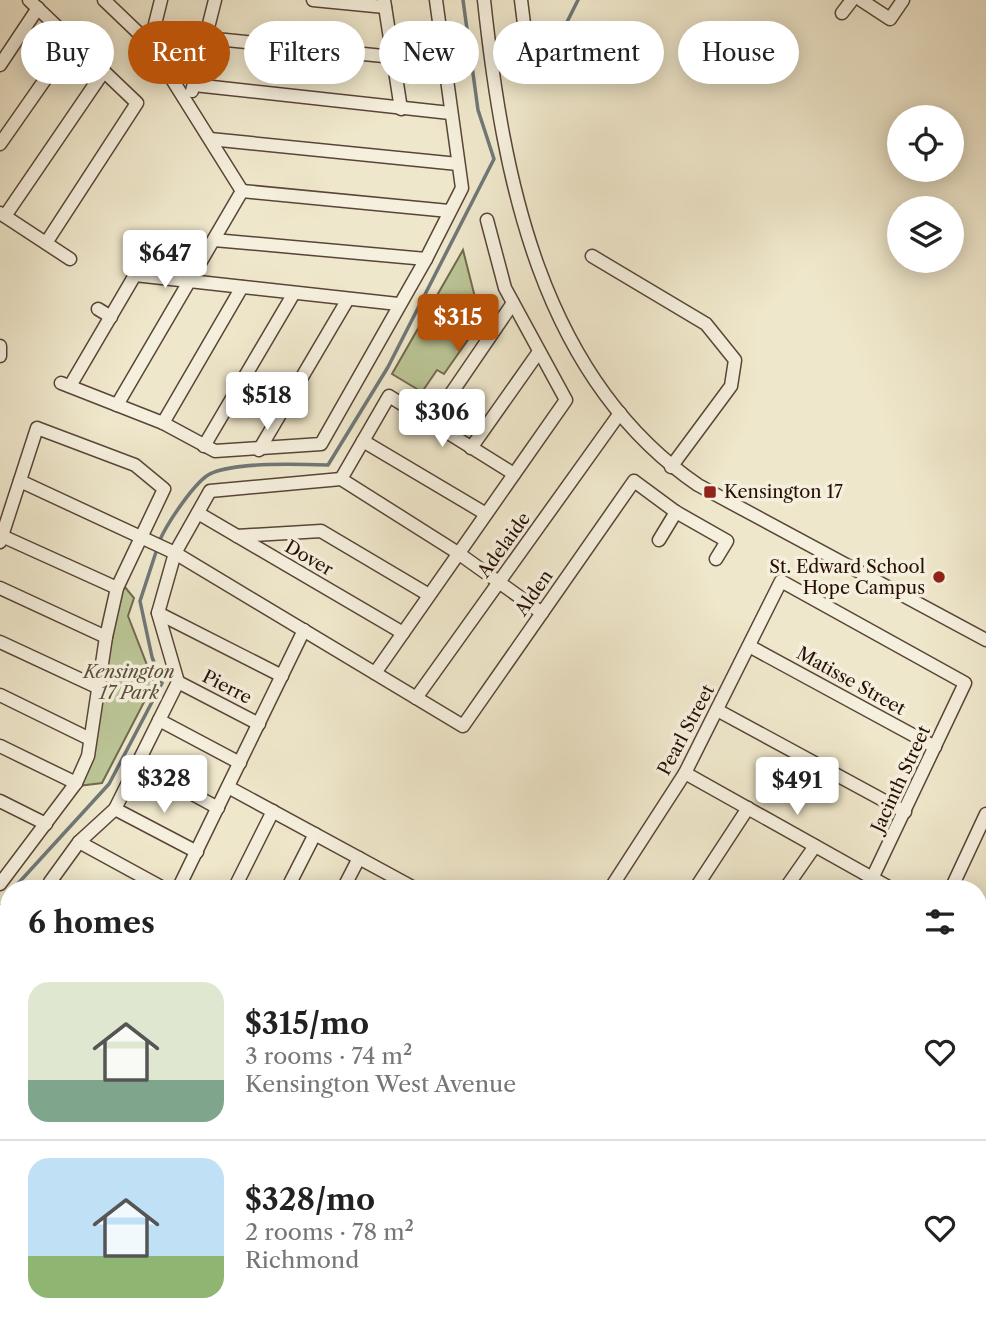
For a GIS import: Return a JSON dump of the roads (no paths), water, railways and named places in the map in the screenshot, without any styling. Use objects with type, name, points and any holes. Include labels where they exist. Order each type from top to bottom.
[{"type":"street","points":[[156,21],[161,0]]},
{"type":"street","points":[[209,21],[215,0]]},
{"type":"street","points":[[313,0],[385,4]]},
{"type":"street","points":[[398,304],[135,275],[111,317],[66,384],[163,423],[215,452],[321,444],[398,304],[426,259],[462,188],[436,0]]},
{"type":"street","points":[[484,0],[500,118],[522,222],[557,315],[620,413],[671,467],[704,488],[986,640]]},
{"type":"street","points":[[521,0],[524,21]]},
{"type":"street","points":[[842,13],[852,0]]},
{"type":"street","points":[[861,0],[890,19],[903,0]]},
{"type":"street","points":[[108,2],[128,22]]},
{"type":"street","points":[[0,65],[33,4],[51,21]]},
{"type":"street","points":[[230,41],[379,56]]},
{"type":"street","points":[[46,243],[137,103],[114,81]]},
{"type":"street","points":[[0,144],[42,84]]},
{"type":"street","points":[[70,259],[2,215],[95,84]]},
{"type":"street","points":[[175,84],[242,191]]},
{"type":"street","points":[[397,84],[401,108]]},
{"type":"street","points":[[187,103],[194,85],[450,113]]},
{"type":"street","points":[[210,139],[458,164]]},
{"type":"street","points":[[242,191],[449,211]]},
{"type":"street","points":[[117,405],[242,191]]},
{"type":"street","points":[[375,673],[566,400],[513,303],[499,271],[487,220]]},
{"type":"street","points":[[214,240],[426,259]]},
{"type":"street","points":[[592,256],[706,324],[735,360],[731,386],[671,467]]},
{"type":"street","points":[[163,423],[242,287]]},
{"type":"street","points":[[204,446],[294,293]]},
{"type":"street","points":[[259,450],[348,299]]},
{"type":"street","points":[[431,423],[513,303]]},
{"type":"street","points":[[98,309],[111,317]]},
{"type":"street","points":[[0,346],[0,356]]},
{"type":"street","points":[[471,448],[538,353]]},
{"type":"street","points":[[341,479],[389,396],[514,474]]},
{"type":"street","name":"Adelaide","points":[[416,698],[620,413]]},
{"type":"street","points":[[3,880],[76,783],[88,756],[106,637],[117,588],[144,538],[164,489],[135,465],[37,428],[1,539],[117,588]]},
{"type":"street","points":[[363,441],[486,514]]},
{"type":"street","points":[[51,880],[79,842],[115,809],[178,682],[158,613],[172,551],[210,491],[341,479],[458,553],[542,613]]},
{"type":"street","points":[[20,481],[172,551],[416,698]]},
{"type":"street","name":"Alden","points":[[416,698],[463,726],[634,481],[676,512]]},
{"type":"street","points":[[659,540],[676,512],[727,541],[716,559]]},
{"type":"street","name":"Dover","points":[[198,513],[403,633]]},
{"type":"street","points":[[237,536],[321,531],[429,595]]},
{"type":"street","name":"Pearl Street","points":[[616,880],[685,773],[781,581],[965,683]]},
{"type":"street","points":[[0,588],[106,637]]},
{"type":"street","points":[[158,613],[282,676]]},
{"type":"street","points":[[183,880],[304,631]]},
{"type":"street","points":[[0,642],[99,688]]},
{"type":"street","name":"Matisse Street","points":[[749,646],[936,747]]},
{"type":"street","name":"Pierre","points":[[178,682],[259,724]]},
{"type":"street","name":"Jacinth Street","points":[[872,880],[965,683]]},
{"type":"street","points":[[0,695],[90,739]]},
{"type":"street","points":[[717,710],[905,812]]},
{"type":"street","points":[[159,720],[240,763]]},
{"type":"street","points":[[0,746],[76,783]]},
{"type":"street","points":[[138,764],[218,808]]},
{"type":"street","points":[[685,773],[815,846],[864,880]]},
{"type":"street","points":[[228,786],[359,858],[392,880]]},
{"type":"street","points":[[0,801],[46,824]]},
{"type":"street","points":[[701,880],[748,808]]},
{"type":"street","points":[[115,809],[197,852]]},
{"type":"street","points":[[238,880],[273,811]]},
{"type":"street","points":[[956,880],[981,838],[986,814]]},
{"type":"street","points":[[292,880],[315,834]]},
{"type":"street","points":[[79,842],[149,880]]},
{"type":"street","points":[[791,880],[815,846]]},
{"type":"street","points":[[0,858],[13,864]]},
{"type":"street","points":[[348,880],[359,858]]},
{"type":"waterway","points":[[159,542],[190,493],[212,473],[252,465],[328,465],[388,367],[494,159],[478,110],[463,0]]},
{"type":"waterway","points":[[568,21],[578,0]]},
{"type":"waterway","points":[[21,880],[109,784],[162,683],[152,657],[140,601],[157,549]]},
{"type":"place","name":"Kensington 17","points":[[710,492]]},
{"type":"place","name":"St. Edward School Hope Campus","points":[[939,577]]},
{"type":"park label","name":"Kensington 17 Park","points":[[129,682]]}]
